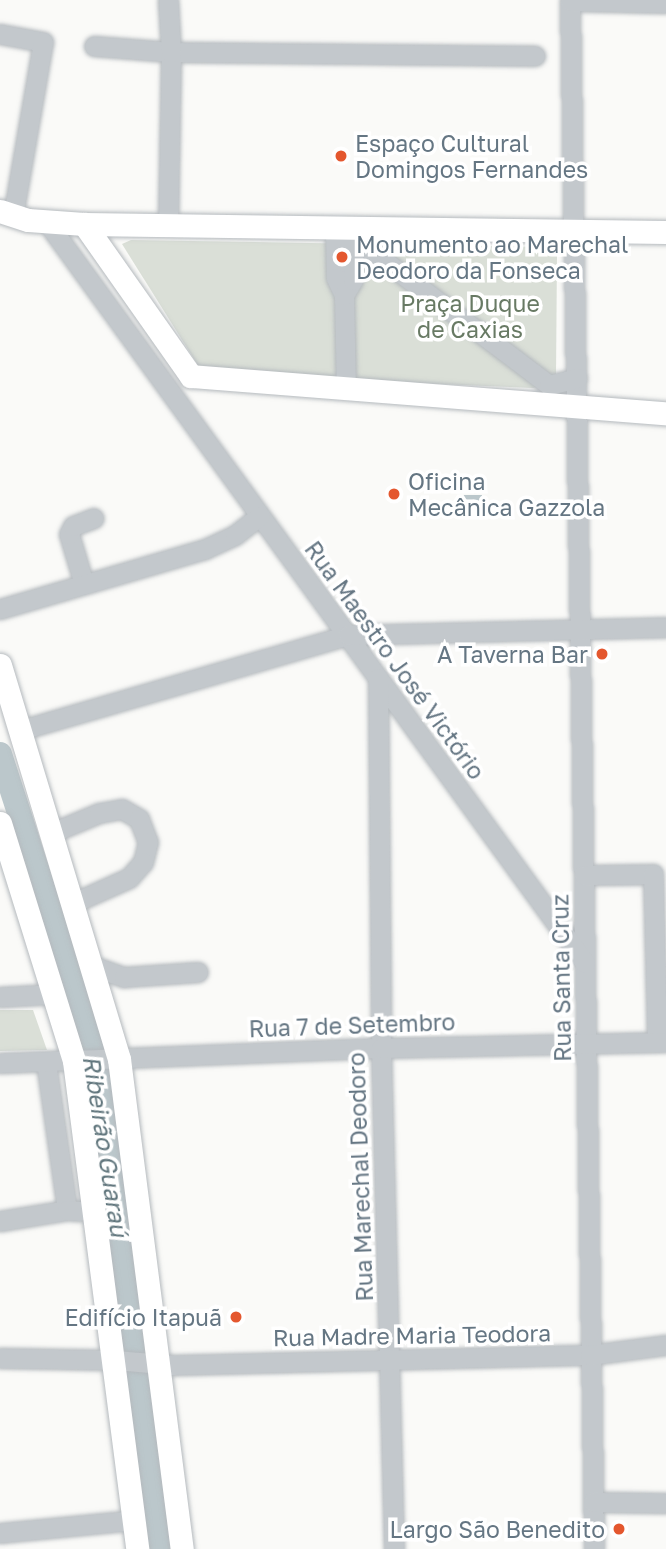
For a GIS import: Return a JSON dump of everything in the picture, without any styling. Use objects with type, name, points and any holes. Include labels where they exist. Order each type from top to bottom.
[{"type":"main road","points":[[6,213],[46,221],[84,224],[348,233],[666,232]]},
{"type":"main road","points":[[84,224],[191,376],[666,413]]},
{"type":"main road","points":[[0,665],[9,734],[51,833],[93,966],[114,1059],[154,1365],[182,1549]]},
{"type":"main road","points":[[0,823],[53,994],[81,1061],[95,1213],[119,1361],[138,1549]]},
{"type":"street","points":[[168,0],[171,52],[168,226]]},
{"type":"street","points":[[577,407],[570,0],[666,3]]},
{"type":"street","points":[[0,34],[43,42],[9,183],[6,213]]},
{"type":"street","points":[[94,46],[171,52],[535,56]]},
{"type":"street","points":[[46,221],[165,385],[191,376]]},
{"type":"street","points":[[346,390],[344,295],[336,278],[348,233],[550,385],[577,378]]},
{"type":"street","name":"Rua Maestro José Victório","points":[[165,385],[585,963]]},
{"type":"street","name":"Rua Santa Cruz","points":[[577,407],[594,1549]]},
{"type":"street","points":[[0,609],[205,549],[235,535],[259,516]]},
{"type":"street","points":[[84,584],[69,534],[73,526],[94,518]]},
{"type":"street","points":[[9,734],[348,635],[581,627],[666,627]]},
{"type":"street","name":"Rua Marechal Deodoro","points":[[378,678],[381,1048],[394,1549]]},
{"type":"street","points":[[51,833],[99,813],[122,809],[139,819],[148,842],[143,862],[129,878],[73,903]]},
{"type":"street","points":[[584,874],[653,874],[661,1042]]},
{"type":"street","points":[[93,966],[124,977],[198,971]]},
{"type":"street","points":[[100,992],[124,977]]},
{"type":"street","points":[[0,997],[53,994]]},
{"type":"street","name":"Rua 7 de Setembro","points":[[0,1063],[381,1048],[661,1042]]},
{"type":"street","points":[[46,1062],[67,1210]]},
{"type":"street","points":[[0,1221],[67,1210],[95,1213]]},
{"type":"street","name":"Rua Madre Maria Teodora","points":[[119,1361],[154,1365],[590,1355],[666,1345]]},
{"type":"street","points":[[0,1359],[119,1361]]},
{"type":"street","points":[[593,1502],[666,1503]]},
{"type":"street","points":[[0,1534],[134,1520]]},
{"type":"green space","name":"Praça Duque de Caxias","points":[[131,240],[547,247],[557,256],[556,376],[549,385],[533,388],[365,381],[199,367],[122,244]]},
{"type":"green space","points":[[0,1010],[33,1010],[47,1050],[0,1051]]},
{"type":"shaded area","points":[[462,495],[482,495],[482,505],[462,505]]},
{"type":"waterway","name":"Ribeirão Guaraú","points":[[0,754],[91,1035],[100,1077],[159,1549]]},
{"type":"place","name":"Espaço Cultural Domingos Fernandes","points":[[341,156]]},
{"type":"place","name":"Monumento ao Marechal Deodoro da Fonseca","points":[[342,257]]},
{"type":"place","name":"Oficina Mecânica Gazzola","points":[[394,494]]},
{"type":"place","name":"A Taverna Bar","points":[[602,654]]},
{"type":"place","name":"Edifício Itapuã","points":[[236,1317]]},
{"type":"place","name":"Largo São Benedito","points":[[619,1529]]}]
